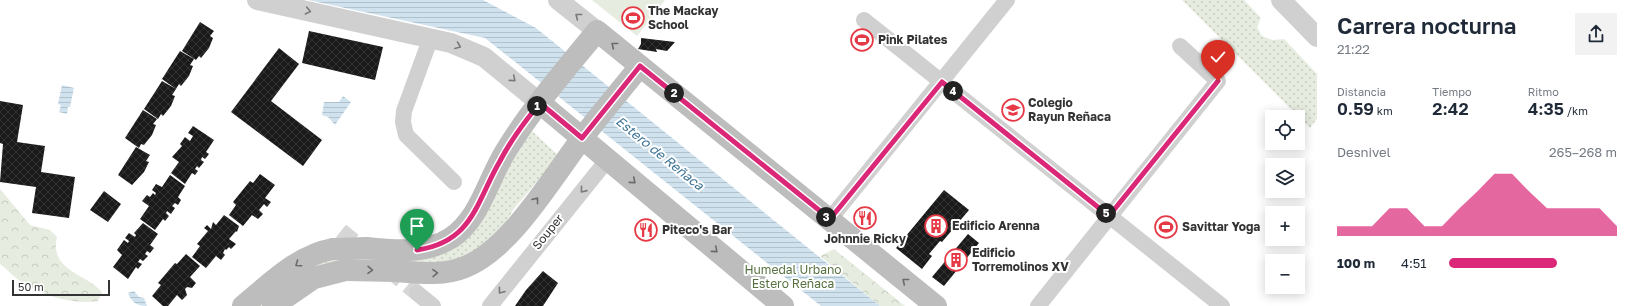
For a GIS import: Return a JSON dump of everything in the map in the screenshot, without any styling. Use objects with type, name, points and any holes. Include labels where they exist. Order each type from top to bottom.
[{"type":"main road","points":[[243,306],[303,260],[318,253],[334,249],[425,249],[443,243],[461,230],[474,214],[493,172],[507,149],[544,98],[597,31],[936,306]]},
{"type":"main road","points":[[273,306],[314,278],[345,270],[396,271],[434,274],[465,267],[488,254],[512,230],[569,158],[586,133],[640,66]]},
{"type":"main road","points":[[544,98],[586,133],[608,160],[773,303]]},
{"type":"street","points":[[257,0],[431,37],[451,43],[484,57],[544,98]]},
{"type":"street","points":[[558,0],[597,31]]},
{"type":"street","points":[[830,219],[1007,0]]},
{"type":"street","points":[[1281,0],[1317,37]]},
{"type":"street","points":[[864,20],[1222,306]]},
{"type":"street","points":[[431,37],[404,111],[403,122],[406,135],[454,182]]},
{"type":"street","points":[[1038,306],[1218,81],[1180,46]]},
{"type":"street","name":"Souper","points":[[490,306],[608,160]]},
{"type":"street","points":[[417,293],[434,306]]},
{"type":"green space","name":"The Mackay School","points":[[592,0],[665,0],[637,36]]},
{"type":"green space","points":[[1182,0],[1244,0],[1261,18],[1257,27],[1262,36],[1273,40],[1284,39],[1317,74],[1317,119],[1310,128],[1305,123],[1305,110],[1292,110]]},
{"type":"green space","points":[[532,131],[557,154],[557,158],[513,210],[502,230],[486,246],[464,257],[441,264],[292,281],[261,306],[253,306],[323,259],[428,256],[509,162]]},
{"type":"green space","points":[[0,189],[30,225],[50,230],[57,237],[56,248],[64,265],[102,292],[98,301],[79,302],[49,295],[22,282],[0,264]]},
{"type":"green space","points":[[834,249],[905,306],[880,306],[820,256]]},
{"type":"water","name":"Humedal Urbano Estero Reñaca","points":[[308,0],[483,0],[536,28],[880,306],[821,306],[485,38]]},
{"type":"water","points":[[62,85],[74,88],[67,114],[59,112],[61,105],[58,104]]},
{"type":"water","points":[[343,96],[351,102],[335,125],[328,117],[322,115],[324,102],[339,102]]},
{"type":"water","points":[[134,291],[139,297],[144,298],[147,306],[137,304],[131,299],[128,293]]},
{"type":"building","points":[[200,22],[214,31],[210,36],[213,38],[209,48],[201,58],[199,56],[196,60],[182,51]]},
{"type":"building","points":[[309,31],[383,47],[375,80],[302,63]]},
{"type":"building","points":[[641,38],[675,42],[667,51],[656,49],[657,52],[638,49],[641,44]]},
{"type":"building","points":[[279,48],[299,64],[271,101],[322,140],[303,166],[231,112]]},
{"type":"building","points":[[180,51],[194,59],[190,65],[193,66],[189,76],[181,86],[179,84],[176,89],[162,79]]},
{"type":"building","points":[[162,81],[176,89],[172,95],[175,96],[171,106],[163,116],[161,114],[158,119],[144,109]]},
{"type":"building","points":[[0,101],[23,105],[17,142],[45,146],[41,172],[75,177],[69,218],[32,213],[36,187],[0,182],[3,144],[0,143]]},
{"type":"building","points":[[143,110],[157,119],[153,124],[156,125],[152,135],[144,145],[141,144],[139,148],[125,138]]},
{"type":"building","points":[[193,126],[214,140],[206,152],[209,154],[205,159],[202,157],[201,160],[204,162],[199,168],[197,166],[195,169],[198,171],[195,175],[192,173],[185,184],[171,173],[179,162],[172,157],[182,146],[180,144],[185,137],[190,141],[193,136],[188,133]]},
{"type":"building","points":[[136,147],[150,155],[146,161],[149,162],[144,172],[132,185],[118,175]]},
{"type":"building","points":[[260,174],[275,185],[265,198],[271,202],[267,207],[264,204],[259,210],[263,214],[258,219],[252,215],[243,226],[229,215],[236,205],[233,202],[250,181],[253,183]]},
{"type":"building","points":[[170,175],[185,186],[178,197],[181,200],[178,205],[175,203],[172,206],[175,208],[171,214],[167,211],[166,213],[169,216],[165,221],[163,219],[155,230],[140,219],[149,206],[142,201],[147,195],[150,197],[153,193],[155,195],[156,193],[152,190],[156,184],[162,187]]},
{"type":"building","name":"Edificio Arenna","points":[[944,190],[969,210],[942,242],[940,241],[929,254],[932,256],[922,269],[896,248]]},
{"type":"building","points":[[104,191],[121,204],[108,222],[90,210]]},
{"type":"building","points":[[224,215],[239,226],[237,232],[236,231],[229,239],[236,244],[231,249],[229,247],[226,250],[225,249],[223,253],[225,255],[221,260],[216,256],[206,268],[192,257],[200,246],[197,244],[208,231],[204,228],[207,225],[211,229],[213,222],[216,225]]},
{"type":"building","points":[[143,223],[158,234],[150,245],[154,248],[150,253],[147,251],[145,254],[148,256],[143,261],[140,259],[138,262],[142,264],[138,269],[136,267],[128,279],[113,267],[122,255],[117,250],[124,240],[128,243],[129,241],[125,238],[129,233],[135,237],[136,235],[134,233]]},
{"type":"building","name":"Edificio Torremolinos XV","points":[[968,234],[979,243],[944,286],[932,277]]},
{"type":"building","points":[[186,254],[200,266],[190,277],[196,283],[192,288],[187,287],[185,289],[187,295],[182,300],[177,295],[168,306],[163,306],[152,296],[161,285],[158,283],[175,263],[177,264]]},
{"type":"building","points":[[543,271],[558,283],[543,306],[515,306],[526,290]]},
{"type":"tunnel","points":[[341,231],[366,251]]},
{"type":"tunnel","points":[[389,270],[417,293]]},
{"type":"place","name":"The Mackay School","points":[[633,18]]},
{"type":"place","name":"Pink Pilates","points":[[862,40]]},
{"type":"place","name":"Colegio Rayun Reñaca","points":[[1013,110]]},
{"type":"place","name":"Johnnie Ricky","points":[[865,218]]},
{"type":"place","name":"Edificio Arenna","points":[[936,226]]},
{"type":"place","name":"Savittar Yoga","points":[[1166,227]]},
{"type":"place","name":"Piteco's Bar","points":[[646,230]]},
{"type":"place","name":"Edificio Torremolinos XV","points":[[956,260]]},
{"type":"route","points":[[417,250],[443,243],[461,230],[468,222],[474,214],[499,161],[514,137],[540,103],[582,138],[640,66],[830,219],[942,82],[1109,216],[1218,81]]},
{"type":"water label","name":"Estero de Reñaca","points":[[660,153]]}]
